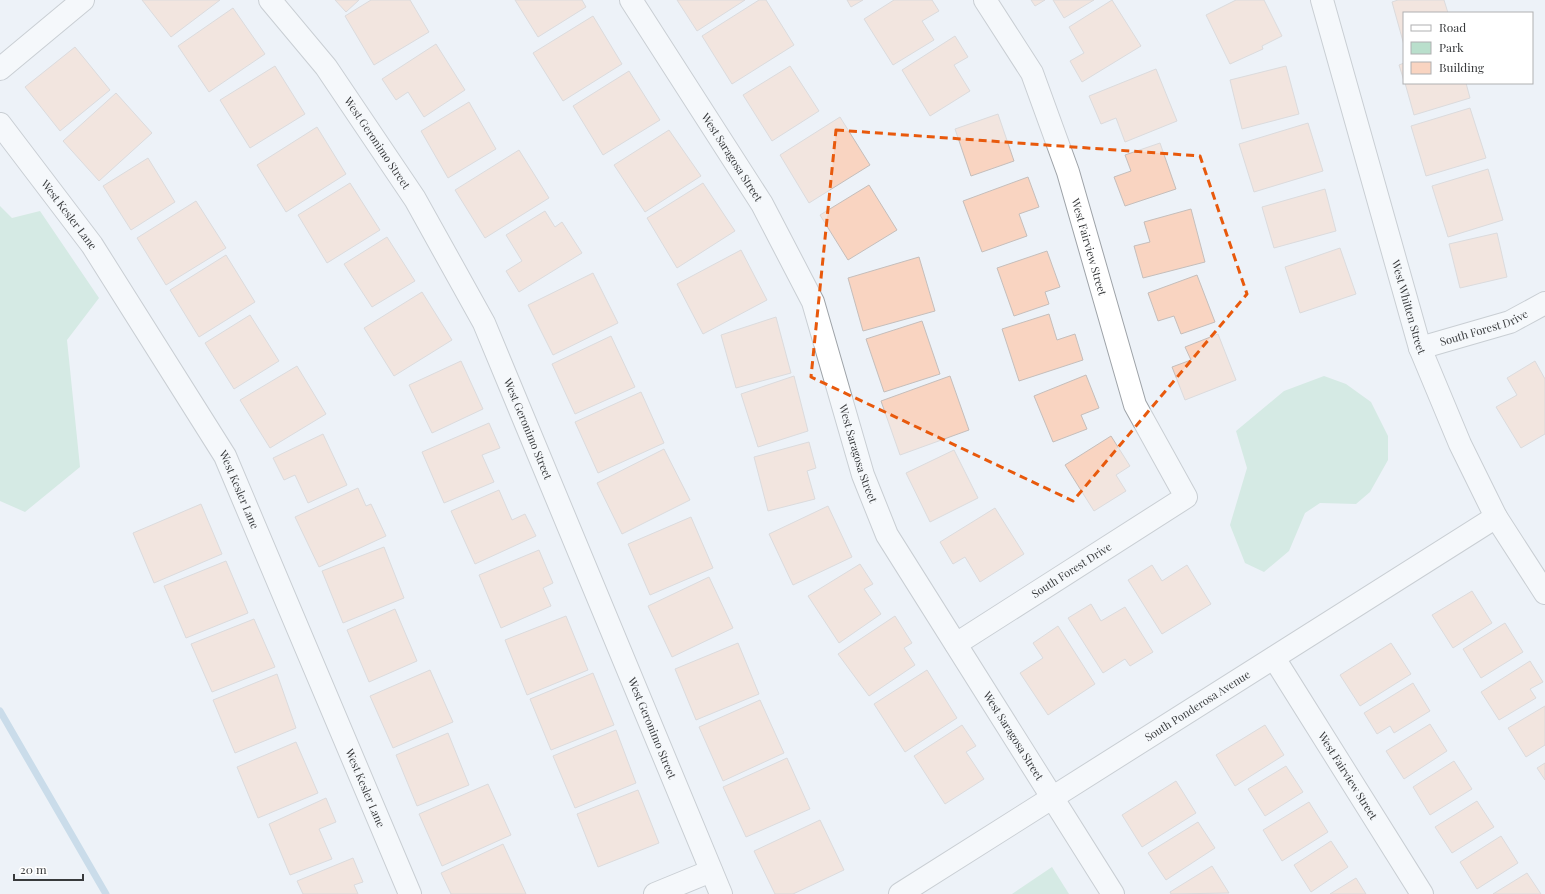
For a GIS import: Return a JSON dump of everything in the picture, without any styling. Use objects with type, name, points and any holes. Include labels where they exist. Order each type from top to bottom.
[{"type":"street","points":[[0,69],[83,0]]},
{"type":"street","name":"West Geronimo Street","points":[[270,0],[326,67],[415,199],[484,323],[721,894]]},
{"type":"street","name":"West Saragosa Street","points":[[631,0],[762,204],[813,302],[863,475],[887,535],[1113,894]]},
{"type":"street","name":"West Fairview Street","points":[[985,0],[1032,72],[1068,172],[1135,405],[1186,497]]},
{"type":"street","name":"West Whitten Street","points":[[1322,0],[1420,348],[1460,444],[1496,517],[1545,593]]},
{"type":"street","name":"West Kesler Lane","points":[[0,124],[92,245],[225,456],[410,894]]},
{"type":"street","name":"South Forest Drive","points":[[1420,348],[1510,322],[1545,303]]},
{"type":"street","name":"South Forest Drive","points":[[956,644],[1186,497]]},
{"type":"street","name":"South Ponderosa Avenue","points":[[900,894],[1496,517]]},
{"type":"street","name":"West Fairview Street","points":[[1274,658],[1422,894]]},
{"type":"street","points":[[655,894],[711,872]]},
{"type":"highlighted area","points":[[836,130],[1200,156],[1247,294],[1073,501],[811,377]]},
{"type":"green space","points":[[0,206],[12,218],[40,211],[99,298],[67,340],[80,467],[25,512],[0,501]]},
{"type":"green space","points":[[1324,376],[1346,384],[1371,402],[1388,436],[1388,460],[1370,492],[1356,504],[1320,503],[1305,513],[1289,551],[1264,572],[1245,563],[1230,525],[1247,468],[1236,431],[1284,391]]},
{"type":"green space","points":[[1052,867],[1069,894],[1012,894]]},
{"type":"building","points":[[142,0],[220,0],[171,37]]},
{"type":"building","points":[[335,0],[359,0],[346,12]]},
{"type":"building","points":[[371,0],[410,0],[429,32],[374,65],[345,16]]},
{"type":"building","points":[[515,0],[582,0],[586,7],[538,37]]},
{"type":"building","points":[[677,0],[745,0],[697,31]]},
{"type":"building","points":[[759,0],[766,0],[794,45],[732,84],[702,36]]},
{"type":"building","points":[[847,0],[863,0],[851,7]]},
{"type":"building","points":[[894,0],[932,0],[939,11],[922,21],[934,40],[893,65],[864,19]]},
{"type":"building","points":[[1031,0],[1045,0],[1035,6]]},
{"type":"building","points":[[1053,0],[1094,0],[1064,18]]},
{"type":"building","points":[[1112,0],[1141,46],[1082,82],[1070,61],[1084,53],[1069,27]]},
{"type":"building","points":[[1236,0],[1264,0],[1282,36],[1262,46],[1263,49],[1230,64],[1206,15]]},
{"type":"building","points":[[1398,0],[1444,0],[1448,12],[1403,12],[1403,41],[1392,2]]},
{"type":"building","points":[[233,8],[265,54],[209,92],[178,46]]},
{"type":"building","points":[[593,16],[622,64],[563,101],[533,53]]},
{"type":"building","points":[[955,36],[968,57],[954,65],[970,91],[930,116],[902,70]]},
{"type":"building","points":[[436,44],[465,90],[424,117],[408,92],[396,100],[382,79]]},
{"type":"building","points":[[75,47],[110,90],[60,131],[25,87]]},
{"type":"building","points":[[1403,63],[1403,78],[1399,65]]},
{"type":"building","points":[[275,66],[305,114],[250,148],[220,100]]},
{"type":"building","points":[[790,66],[819,111],[772,141],[743,95]]},
{"type":"building","points":[[1286,66],[1299,114],[1242,129],[1230,80]]},
{"type":"building","points":[[1156,69],[1177,121],[1125,142],[1116,118],[1101,124],[1089,96]]},
{"type":"building","points":[[629,71],[660,120],[603,155],[573,106]]},
{"type":"building","points":[[1405,84],[1466,84],[1470,98],[1414,115]]},
{"type":"building","points":[[116,93],[152,133],[99,181],[63,141]]},
{"type":"building","points":[[469,102],[496,149],[448,178],[421,131]]},
{"type":"building","points":[[1470,108],[1486,158],[1426,176],[1411,126]]},
{"type":"building","points":[[998,114],[1014,161],[971,176],[955,129]]},
{"type":"building","points":[[840,117],[870,165],[809,203],[780,155]]},
{"type":"building","points":[[1308,123],[1323,171],[1254,192],[1239,144]]},
{"type":"building","points":[[317,127],[346,174],[286,212],[257,165]]},
{"type":"building","points":[[669,130],[701,176],[645,212],[614,165]]},
{"type":"building","points":[[1160,143],[1176,189],[1125,206],[1114,177],[1131,171],[1125,155]]},
{"type":"building","points":[[519,150],[549,198],[485,238],[455,190]]},
{"type":"building","points":[[148,158],[175,202],[131,230],[103,186]]},
{"type":"building","points":[[1488,169],[1503,220],[1448,237],[1432,186]]},
{"type":"building","points":[[1028,177],[1039,207],[1019,214],[1027,236],[982,252],[963,201]]},
{"type":"building","points":[[350,183],[380,230],[327,263],[298,215]]},
{"type":"building","points":[[703,183],[735,231],[677,268],[647,218]]},
{"type":"building","points":[[869,185],[897,230],[848,260],[820,215]]},
{"type":"building","points":[[1325,189],[1336,231],[1274,248],[1262,207]]},
{"type":"building","points":[[196,201],[226,248],[166,285],[137,238]]},
{"type":"building","points":[[1191,209],[1205,262],[1143,278],[1134,246],[1150,242],[1144,222]]},
{"type":"building","points":[[545,211],[555,227],[562,222],[582,253],[519,292],[506,271],[522,261],[506,235]]},
{"type":"building","points":[[1497,233],[1507,277],[1460,288],[1449,244]]},
{"type":"building","points":[[387,237],[415,281],[372,307],[344,264]]},
{"type":"building","points":[[1340,248],[1356,294],[1300,313],[1285,267]]},
{"type":"building","points":[[741,250],[767,300],[703,334],[677,284]]},
{"type":"building","points":[[1047,251],[1060,287],[1045,292],[1049,304],[1014,316],[997,268]]},
{"type":"building","points":[[226,255],[255,302],[199,337],[170,290]]},
{"type":"building","points":[[919,257],[935,311],[863,331],[848,278]]},
{"type":"building","points":[[593,273],[618,323],[553,355],[528,305]]},
{"type":"building","points":[[1197,275],[1215,322],[1181,334],[1174,316],[1158,321],[1148,293]]},
{"type":"building","points":[[422,292],[452,340],[394,376],[364,328]]},
{"type":"building","points":[[1049,314],[1057,340],[1075,334],[1083,360],[1019,381],[1002,329]]},
{"type":"building","points":[[250,315],[279,361],[234,389],[205,343]]},
{"type":"building","points":[[776,317],[791,373],[736,388],[721,335]]},
{"type":"building","points":[[922,321],[940,374],[884,392],[866,339]]},
{"type":"building","points":[[1218,334],[1236,380],[1185,400],[1172,367],[1191,360],[1185,347]]},
{"type":"building","points":[[611,336],[635,387],[575,414],[552,364]]},
{"type":"building","points":[[461,361],[483,409],[432,433],[409,385]]},
{"type":"building","points":[[1535,361],[1545,379],[1545,434],[1521,448],[1496,407],[1517,395],[1507,378]]},
{"type":"building","points":[[297,366],[326,414],[270,448],[240,400]]},
{"type":"building","points":[[1086,375],[1099,408],[1081,415],[1087,429],[1053,442],[1034,396]]},
{"type":"building","points":[[794,376],[808,431],[758,447],[741,394]]},
{"type":"building","points":[[950,376],[969,430],[900,455],[881,401]]},
{"type":"building","points":[[641,392],[664,443],[598,473],[575,422]]},
{"type":"building","points":[[489,423],[500,448],[482,455],[494,482],[444,503],[422,452]]},
{"type":"building","points":[[323,434],[347,485],[308,503],[295,475],[284,480],[273,458]]},
{"type":"building","points":[[1111,436],[1130,466],[1116,475],[1126,491],[1094,511],[1065,465]]},
{"type":"building","points":[[809,442],[816,468],[807,471],[815,499],[768,511],[754,457]]},
{"type":"building","points":[[664,449],[690,500],[622,534],[597,483]]},
{"type":"building","points":[[954,450],[978,498],[930,522],[906,473]]},
{"type":"building","points":[[358,488],[366,506],[371,504],[386,536],[319,567],[295,517]]},
{"type":"building","points":[[499,490],[512,520],[525,514],[536,536],[475,564],[451,511]]},
{"type":"building","points":[[201,504],[222,554],[154,583],[133,533]]},
{"type":"building","points":[[828,506],[852,557],[793,585],[769,534]]},
{"type":"building","points":[[995,508],[1024,554],[980,582],[965,557],[953,564],[940,542]]},
{"type":"building","points":[[691,517],[713,568],[650,595],[628,544]]},
{"type":"building","points":[[384,547],[404,598],[343,623],[322,571]]},
{"type":"building","points":[[539,550],[553,583],[543,588],[551,606],[501,628],[479,575]]},
{"type":"building","points":[[226,561],[248,613],[186,638],[164,586]]},
{"type":"building","points":[[860,564],[873,584],[864,589],[881,614],[839,643],[808,596]]},
{"type":"building","points":[[1152,565],[1162,581],[1187,565],[1211,604],[1162,634],[1128,580]]},
{"type":"building","points":[[709,577],[733,628],[672,657],[648,606]]},
{"type":"building","points":[[1472,591],[1492,623],[1453,648],[1432,615]]},
{"type":"building","points":[[1091,604],[1101,621],[1125,607],[1153,652],[1130,666],[1125,659],[1103,673],[1068,618]]},
{"type":"building","points":[[395,609],[417,661],[369,682],[347,630]]},
{"type":"building","points":[[566,616],[588,670],[527,695],[505,640]]},
{"type":"building","points":[[895,616],[912,643],[904,648],[915,665],[869,696],[838,654]]},
{"type":"building","points":[[254,619],[275,667],[212,692],[191,644]]},
{"type":"building","points":[[1505,623],[1523,652],[1481,678],[1463,649]]},
{"type":"building","points":[[1058,626],[1095,684],[1048,715],[1020,673],[1043,658],[1033,643]]},
{"type":"building","points":[[738,643],[759,694],[696,720],[675,669]]},
{"type":"building","points":[[1391,643],[1411,674],[1360,706],[1340,675]]},
{"type":"building","points":[[1530,661],[1543,682],[1530,689],[1536,698],[1499,720],[1481,692]]},
{"type":"building","points":[[430,670],[453,722],[393,748],[370,696]]},
{"type":"building","points":[[927,670],[957,718],[905,752],[874,704]]},
{"type":"building","points":[[593,673],[614,725],[551,750],[530,699]]},
{"type":"building","points":[[277,674],[296,728],[235,753],[213,700]]},
{"type":"building","points":[[1413,683],[1430,711],[1394,733],[1390,726],[1377,734],[1364,713]]},
{"type":"building","points":[[760,700],[784,753],[723,781],[699,727]]},
{"type":"building","points":[[1545,706],[1545,745],[1526,757],[1508,728]]},
{"type":"building","points":[[1430,724],[1447,751],[1404,779],[1386,751]]},
{"type":"building","points":[[962,725],[976,746],[966,752],[984,779],[945,804],[914,756]]},
{"type":"building","points":[[1265,725],[1284,755],[1235,786],[1216,755]]},
{"type":"building","points":[[616,730],[636,783],[575,808],[553,756]]},
{"type":"building","points":[[448,733],[469,785],[417,806],[396,755]]},
{"type":"building","points":[[296,742],[318,793],[258,818],[237,767]]},
{"type":"building","points":[[787,758],[810,809],[746,837],[723,787]]},
{"type":"building","points":[[1454,761],[1472,789],[1430,815],[1413,787]]},
{"type":"building","points":[[1545,763],[1545,780],[1537,768]]},
{"type":"building","points":[[1286,766],[1303,792],[1265,816],[1248,789]]},
{"type":"building","points":[[1176,781],[1196,813],[1142,847],[1122,815]]},
{"type":"building","points":[[488,784],[511,835],[442,866],[419,814]]},
{"type":"building","points":[[638,790],[659,843],[598,867],[577,814]]},
{"type":"building","points":[[326,798],[336,822],[319,829],[332,859],[290,875],[269,824]]},
{"type":"building","points":[[1477,801],[1494,827],[1452,853],[1435,827]]},
{"type":"building","points":[[1309,802],[1328,832],[1282,861],[1263,830]]},
{"type":"building","points":[[820,820],[844,870],[793,894],[775,894],[754,851]]},
{"type":"building","points":[[1198,822],[1215,848],[1166,880],[1148,853]]},
{"type":"building","points":[[1501,836],[1518,863],[1477,889],[1460,862]]},
{"type":"building","points":[[1331,841],[1348,867],[1311,892],[1294,865]]},
{"type":"building","points":[[503,844],[526,894],[451,894],[441,873]]},
{"type":"building","points":[[353,858],[363,882],[354,885],[358,894],[303,894],[297,881]]},
{"type":"building","points":[[1212,866],[1229,893],[1171,894],[1170,892]]},
{"type":"building","points":[[1527,873],[1541,894],[1493,894]]},
{"type":"building","points":[[1356,878],[1366,894],[1330,894]]},
{"type":"waterway","points":[[0,711],[106,894]]}]
